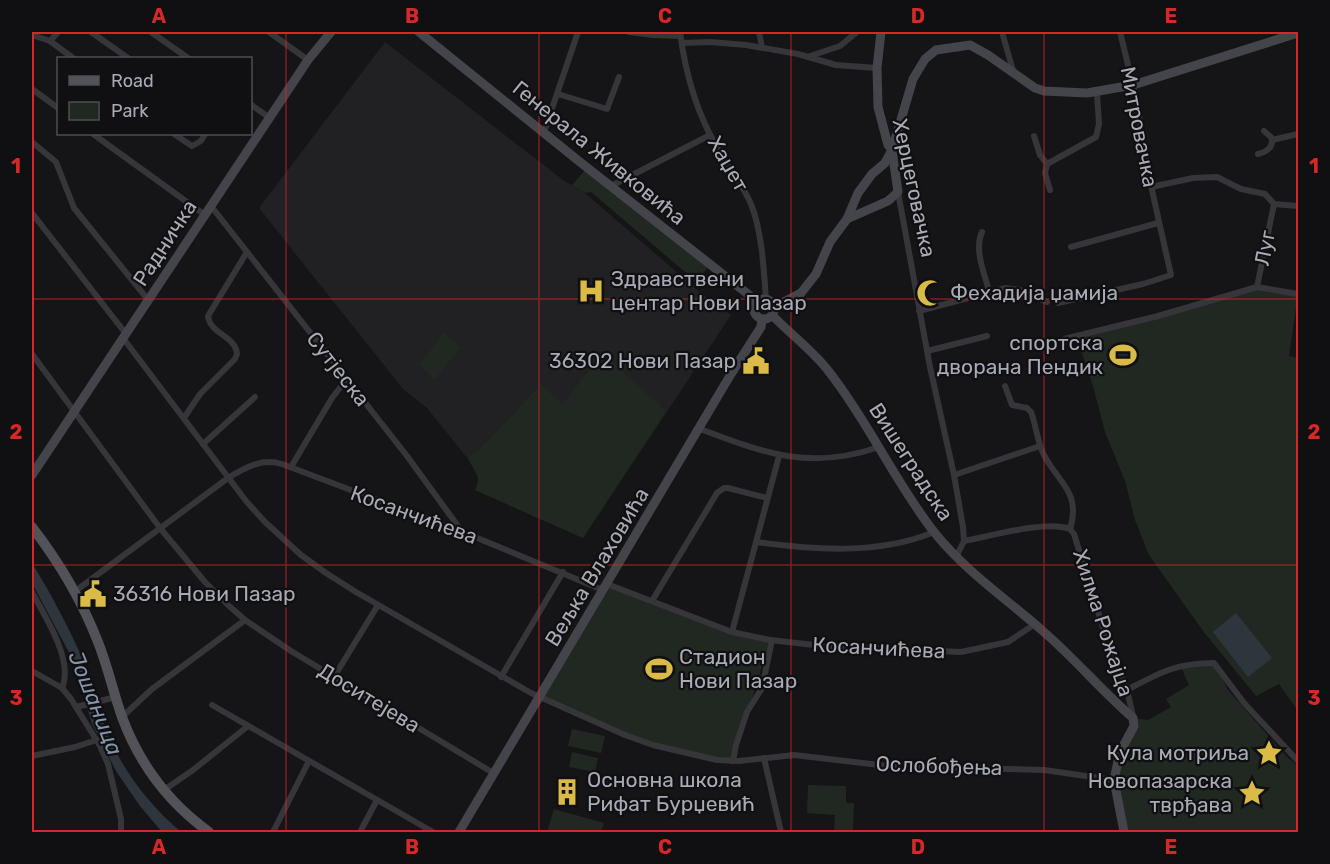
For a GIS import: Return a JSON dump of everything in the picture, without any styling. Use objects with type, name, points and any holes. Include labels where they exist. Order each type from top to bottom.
[{"type":"main road","points":[[32,527],[51,553],[74,592],[98,641],[112,699],[141,757],[164,790],[182,810],[209,832]]},
{"type":"street","points":[[50,41],[58,32]]},
{"type":"street","points":[[91,32],[124,57]]},
{"type":"street","points":[[151,32],[187,57]]},
{"type":"street","points":[[269,32],[308,60]]},
{"type":"street","name":"Радничка","points":[[32,475],[308,60],[331,32]]},
{"type":"street","name":"Генерала Живковића","points":[[419,32],[611,186],[773,311]]},
{"type":"street","points":[[544,132],[578,32]]},
{"type":"street","points":[[629,32],[762,47],[810,56],[840,66],[877,68]]},
{"type":"street","points":[[759,32],[762,47]]},
{"type":"street","points":[[810,56],[840,45],[856,32]]},
{"type":"street","name":"Херцеговачка","points":[[881,32],[877,68],[878,107],[888,145],[892,150],[919,311],[954,475],[964,542]]},
{"type":"street","points":[[1002,32],[1015,75]]},
{"type":"street","name":"Митровачка","points":[[1058,303],[1143,284],[1171,275],[1158,223],[1137,102],[1120,32]]},
{"type":"street","points":[[762,301],[755,312],[762,319],[767,319],[773,311],[801,293],[816,274],[830,242],[847,219],[858,193],[872,174],[885,163],[892,150],[911,86],[922,64],[929,55],[940,48],[970,45],[1031,86],[1044,91],[1097,93],[1133,85],[1299,33]]},
{"type":"street","points":[[32,35],[50,41],[72,57]]},
{"type":"street","name":"Хаџет","points":[[681,37],[693,90],[710,135],[752,208],[761,255],[762,301]]},
{"type":"street","points":[[558,94],[608,109],[619,77]]},
{"type":"street","points":[[32,89],[57,107]]},
{"type":"street","points":[[1050,190],[1045,173],[1047,164],[1096,136],[1100,124],[1097,93]]},
{"type":"street","points":[[252,105],[270,118]]},
{"type":"street","points":[[1264,131],[1272,140]]},
{"type":"street","points":[[1272,140],[1299,134]]},
{"type":"street","points":[[94,135],[205,215]]},
{"type":"street","points":[[176,135],[192,146],[201,141],[204,135]]},
{"type":"street","points":[[611,186],[710,135]]},
{"type":"street","points":[[1034,136],[1040,155],[1047,164]]},
{"type":"street","points":[[1258,154],[1268,151],[1272,140]]},
{"type":"street","points":[[32,142],[56,162],[74,208],[148,302]]},
{"type":"street","points":[[1151,187],[1192,178],[1217,177],[1241,189],[1265,194],[1274,204],[1299,206]]},
{"type":"street","points":[[847,219],[888,201],[898,192]]},
{"type":"street","name":"Луг","points":[[1274,204],[1257,287],[1299,294]]},
{"type":"street","name":"Сутјеска","points":[[211,206],[463,533]]},
{"type":"street","name":"Ослобођења","points":[[32,213],[228,478],[265,522],[301,555],[326,573],[501,677],[634,738],[704,758],[733,761],[795,755],[888,766],[1044,770],[1114,780]]},
{"type":"street","points":[[1071,248],[1158,223]]},
{"type":"street","points":[[982,232],[979,250],[989,291]]},
{"type":"street","points":[[184,418],[200,394],[235,359],[237,354],[234,343],[212,326],[208,316],[247,252]]},
{"type":"street","points":[[1064,339],[1158,316],[1257,287]]},
{"type":"street","points":[[919,311],[940,307],[989,291],[1013,288],[1047,302]]},
{"type":"street","name":"Вишеградска","points":[[773,311],[828,370],[879,447],[906,494],[956,557],[1072,657],[1109,697],[1133,718]]},
{"type":"street","name":"Вељка Влаховића","points":[[459,832],[761,327],[762,319]]},
{"type":"street","points":[[927,351],[987,336]]},
{"type":"street","name":"Доситејева","points":[[32,354],[160,528],[206,582],[245,620],[334,677],[495,774]]},
{"type":"street","points":[[291,467],[332,398],[346,380]]},
{"type":"street","name":"Хилма Рожајца","points":[[1005,386],[1012,405],[1030,410],[1040,446],[1047,461],[1068,488],[1072,516],[1070,529]]},
{"type":"street","points":[[203,444],[255,397]]},
{"type":"street","points":[[700,429],[779,456],[828,458],[879,447]]},
{"type":"street","points":[[954,475],[1040,446]]},
{"type":"street","points":[[732,632],[779,456]]},
{"type":"street","name":"Косанчићева","points":[[160,528],[245,468],[262,462],[275,462],[563,572],[652,601],[732,632],[772,640],[835,647],[961,652],[1008,642],[1035,624]]},
{"type":"street","points":[[652,601],[717,493],[728,488],[767,498]]},
{"type":"street","name":"Хилма Рожајца","points":[[964,542],[1038,527],[1060,526],[1070,529],[1074,534],[1105,634],[1127,690],[1133,718]]},
{"type":"street","points":[[74,592],[160,528]]},
{"type":"street","points":[[756,542],[802,549],[867,547],[906,542],[934,532]]},
{"type":"street","points":[[956,557],[964,542]]},
{"type":"street","points":[[501,677],[563,572]]},
{"type":"street","points":[[32,592],[57,642],[65,665],[66,676],[62,688]]},
{"type":"street","points":[[334,677],[378,605]]},
{"type":"street","points":[[122,717],[152,689],[245,620]]},
{"type":"street","points":[[733,761],[747,712],[762,688],[772,640]]},
{"type":"street","points":[[1127,690],[1180,665],[1214,663],[1244,704],[1299,762]]},
{"type":"street","points":[[32,671],[62,688],[97,740],[108,764],[121,819],[121,832]]},
{"type":"street","points":[[76,707],[112,699]]},
{"type":"street","points":[[212,705],[433,832]]},
{"type":"street","points":[[1124,832],[1114,780],[1120,752],[1133,730],[1135,722],[1133,718]]},
{"type":"street","points":[[164,790],[248,726]]},
{"type":"street","points":[[32,756],[97,740]]},
{"type":"street","points":[[764,758],[781,832]]},
{"type":"street","points":[[273,832],[309,761]]},
{"type":"street","points":[[360,832],[378,800]]},
{"type":"shaded area","name":"Здравствени центар Нови Пазар","points":[[385,42],[563,180],[585,193],[702,294],[731,315],[583,538],[475,490],[478,477],[468,459],[427,408],[403,389],[259,208]]},
{"type":"green space","points":[[587,168],[710,264],[697,282],[591,192],[585,193],[572,185]]},
{"type":"green space","points":[[1257,287],[1298,294],[1289,356],[1298,358],[1298,711],[1279,684],[1256,696],[1203,631],[1149,555],[1135,520],[1125,481],[1105,432],[1093,386],[1076,336]]},
{"type":"green space","points":[[444,333],[461,347],[435,379],[419,365]]},
{"type":"green space","points":[[603,354],[666,411],[583,538],[475,490],[478,478],[468,459],[541,384],[562,404]]},
{"type":"green space","name":"Стадион Нови Пазар","points":[[607,584],[732,632],[770,640],[733,761],[653,745],[541,697]]},
{"type":"green space","points":[[1214,663],[1228,690],[1287,757],[1298,766],[1298,832],[1124,832],[1117,794],[1118,757],[1133,718],[1148,720],[1171,707],[1166,699],[1189,685],[1180,665]]},
{"type":"green space","points":[[572,729],[605,736],[601,753],[568,746]]},
{"type":"green space","points":[[572,752],[598,758],[595,772],[569,767]]},
{"type":"green space","points":[[808,785],[846,786],[846,803],[854,803],[853,832],[809,832],[809,830],[834,830],[835,815],[807,813]]},
{"type":"green space","points":[[554,809],[604,823],[601,832],[547,832]]},
{"type":"water","name":"Јошаница","points":[[32,563],[59,610],[83,660],[109,737],[125,768],[156,808],[181,832],[162,832],[140,806],[116,771],[92,724],[73,660],[32,583]]},
{"type":"water","points":[[1236,613],[1272,658],[1248,677],[1213,632]]},
{"type":"place","name":"Здравствени центар Нови Пазар","points":[[591,291]]},
{"type":"place","name":"Фехадија џамија","points":[[930,293]]},
{"type":"place","name":"спортска дворана Пендик","points":[[1123,355]]},
{"type":"place","name":"36302 Нови Пазар","points":[[756,361]]},
{"type":"place","name":"36316 Нови Пазар","points":[[93,594]]},
{"type":"place","name":"Стадион Нови Пазар","points":[[659,669]]},
{"type":"place","name":"Кула мотриља","points":[[1269,753]]},
{"type":"place","name":"Основна школа Рифат Бурџевић","points":[[567,792]]},
{"type":"place","name":"Новопазарска тврђава","points":[[1252,793]]}]
